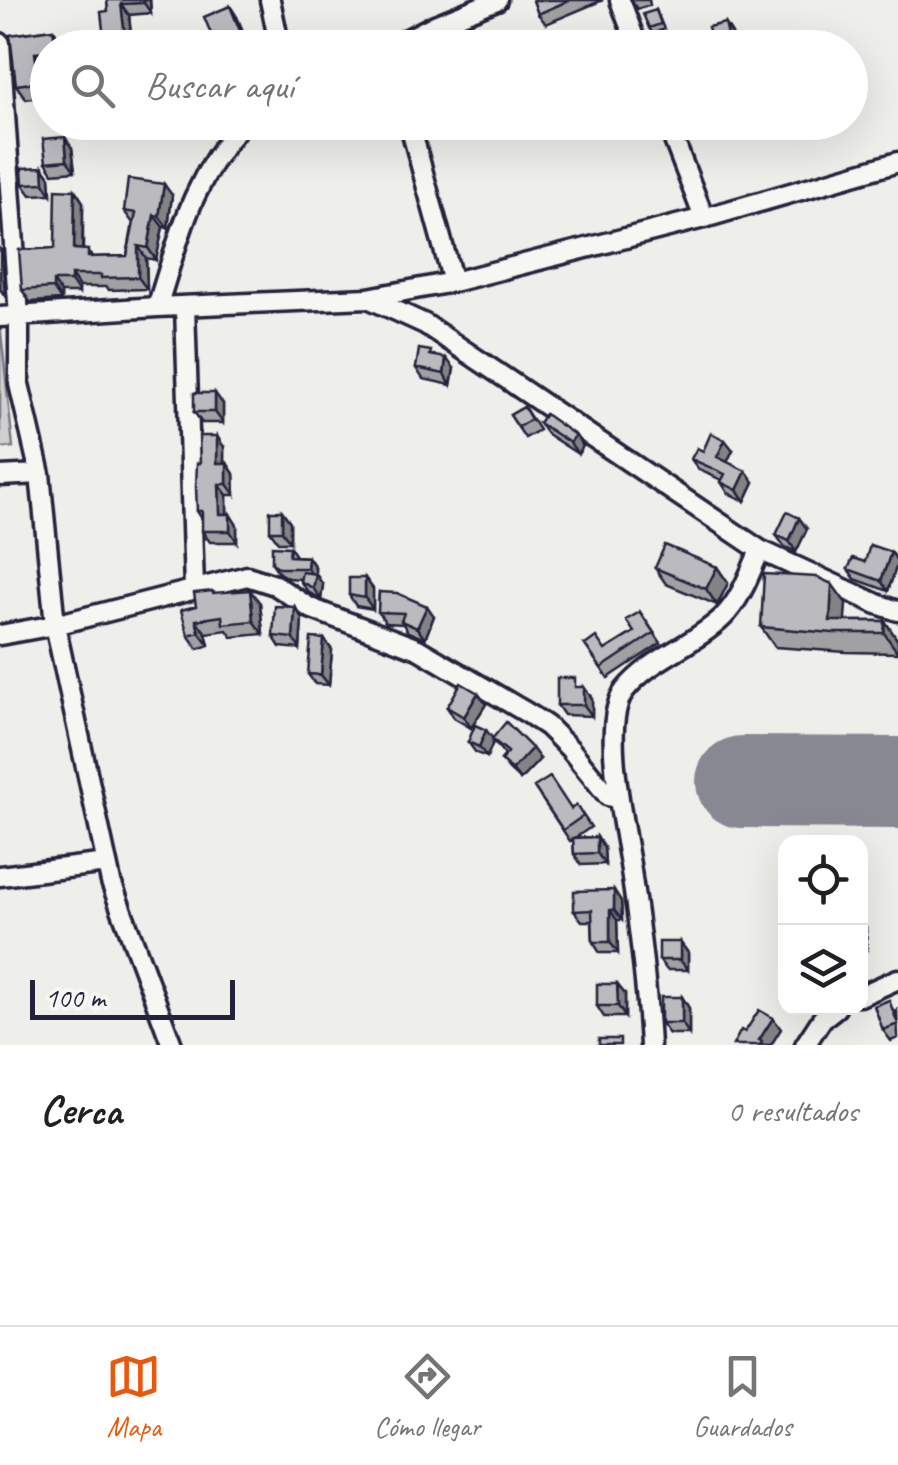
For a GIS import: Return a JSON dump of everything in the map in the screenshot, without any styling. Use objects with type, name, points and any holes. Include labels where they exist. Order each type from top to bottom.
[{"type":"street","points":[[270,0],[276,30]]},
{"type":"street","points":[[437,24],[455,0]]},
{"type":"street","points":[[425,30],[497,0]]},
{"type":"street","points":[[620,0],[631,30]]},
{"type":"street","points":[[0,43],[9,317],[19,384],[40,474],[55,625],[111,882],[172,1045]]},
{"type":"street","points":[[157,307],[192,198],[211,162],[229,140]]},
{"type":"street","points":[[414,140],[452,282]]},
{"type":"street","points":[[674,140],[704,218]]},
{"type":"street","points":[[9,317],[368,298],[452,282],[704,218],[898,162]]},
{"type":"street","points":[[368,298],[424,324],[760,550],[898,611]]},
{"type":"street","points":[[185,306],[194,588]]},
{"type":"street","points":[[0,476],[40,474]]},
{"type":"street","points":[[650,1045],[632,878],[619,799],[614,751],[616,721],[623,692],[643,672],[724,616],[743,590],[760,550]]},
{"type":"street","points":[[0,635],[55,625],[247,576],[275,585],[310,608],[418,649],[547,726],[608,796],[619,799]]},
{"type":"street","points":[[0,876],[107,863]]},
{"type":"street","points":[[868,992],[898,979]]},
{"type":"street","points":[[806,1045],[827,1015]]},
{"type":"shaded area","points":[[0,322],[13,447],[0,448]]},
{"type":"building","points":[[107,0],[144,3],[121,4],[124,30],[103,30],[101,12],[108,11]]},
{"type":"building","points":[[533,0],[570,0],[538,14]]},
{"type":"building","points":[[230,6],[240,30],[210,30],[204,17]]},
{"type":"building","points":[[656,10],[661,24],[649,28],[643,14]]},
{"type":"building","points":[[725,23],[727,30],[709,30],[708,27]]},
{"type":"building","points":[[30,32],[30,83],[16,85],[10,35]]},
{"type":"building","points":[[43,140],[65,140],[67,160],[46,162]]},
{"type":"building","points":[[43,167],[44,183],[23,184],[22,168]]},
{"type":"building","points":[[128,179],[164,184],[148,248],[138,246],[138,277],[71,275],[71,281],[53,281],[53,288],[22,290],[19,250],[55,248],[56,189],[75,190],[74,249],[88,250],[88,257],[127,256],[136,213],[124,211]]},
{"type":"building","points":[[419,349],[446,358],[444,374],[416,368]]},
{"type":"building","points":[[194,393],[215,393],[215,412],[194,412]]},
{"type":"building","points":[[524,407],[531,419],[518,427],[510,415]]},
{"type":"building","points":[[545,414],[575,435],[570,443],[539,423]]},
{"type":"building","points":[[711,433],[725,440],[717,457],[746,471],[737,490],[721,482],[725,474],[691,459],[697,448],[703,451]]},
{"type":"building","points":[[199,436],[217,436],[217,463],[227,463],[227,484],[219,484],[220,514],[230,514],[230,531],[202,531],[196,487]]},
{"type":"building","points":[[270,511],[282,511],[282,531],[270,531]]},
{"type":"building","points":[[787,512],[799,518],[789,541],[776,535]]},
{"type":"building","points":[[665,545],[717,567],[706,589],[655,568]]},
{"type":"building","points":[[870,545],[891,552],[881,581],[848,569],[853,558],[865,562]]},
{"type":"building","points":[[272,546],[290,547],[289,556],[308,557],[307,568],[280,568],[272,563]]},
{"type":"building","points":[[302,572],[316,574],[313,588],[300,581]]},
{"type":"building","points":[[764,574],[817,577],[832,584],[830,621],[885,621],[884,633],[761,627]]},
{"type":"building","points":[[349,578],[365,578],[365,598],[349,595]]},
{"type":"building","points":[[250,590],[253,621],[223,624],[222,616],[196,620],[199,632],[188,635],[181,610],[196,606],[194,593]]},
{"type":"building","points":[[379,592],[397,593],[427,606],[417,628],[401,621],[404,613],[378,612]]},
{"type":"building","points":[[275,606],[295,607],[293,638],[273,636]]},
{"type":"building","points":[[640,612],[654,633],[601,668],[585,645],[596,637],[605,650],[634,632],[626,620]]},
{"type":"building","points":[[311,638],[324,639],[321,675],[308,674]]},
{"type":"building","points":[[557,678],[575,678],[575,687],[584,687],[584,705],[557,705]]},
{"type":"building","points":[[461,683],[478,693],[464,717],[447,707]]},
{"type":"building","points":[[506,722],[532,748],[512,770],[501,760],[508,752],[492,739]]},
{"type":"building","points":[[475,725],[486,730],[479,747],[468,742]]},
{"type":"building","points":[[550,777],[571,809],[576,805],[583,816],[563,830],[534,787]]},
{"type":"building","points":[[597,837],[597,853],[574,854],[573,838]]},
{"type":"building","points":[[614,890],[610,942],[593,942],[592,910],[574,911],[574,891]]},
{"type":"building","points":[[659,942],[680,942],[680,960],[659,960]]},
{"type":"building","points":[[597,984],[617,984],[618,1006],[597,1006]]},
{"type":"building","points":[[661,997],[682,997],[682,1023],[661,1023]]},
{"type":"building","points":[[889,1000],[898,1024],[883,1030],[874,1006]]},
{"type":"building","points":[[759,1010],[773,1018],[759,1040],[760,1045],[733,1045],[741,1030],[745,1032]]},
{"type":"building","points":[[599,1039],[620,1039],[620,1045],[599,1045]]},
{"type":"runway","points":[[742,782],[898,783]]}]
